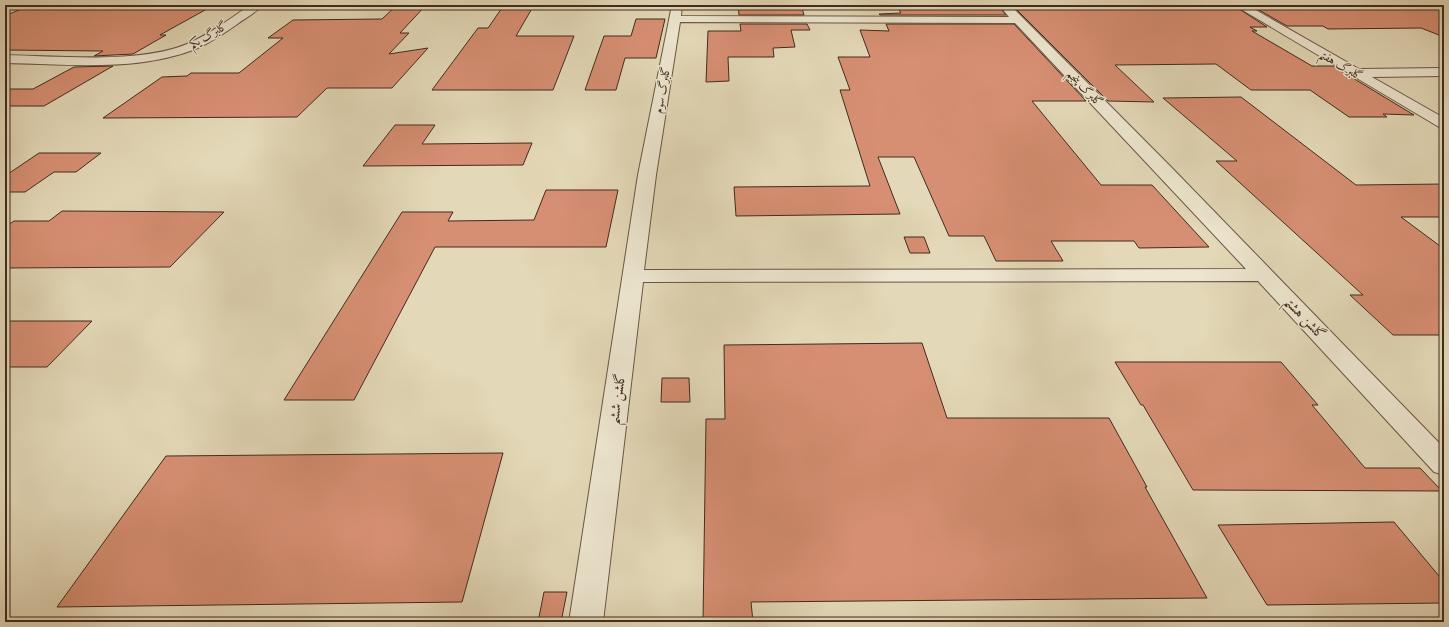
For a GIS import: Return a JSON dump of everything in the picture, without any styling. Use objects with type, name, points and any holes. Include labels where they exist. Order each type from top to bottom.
[{"type":"street","name":"گلبرگ یکم","points":[[5,59],[112,60],[155,56],[182,50],[204,39],[257,5]]},
{"type":"street","name":"گلبرگ سوم","points":[[647,175],[677,5]]},
{"type":"street","name":"گلبرگ پنجم","points":[[1004,5],[1166,172]]},
{"type":"street","name":"گلبرگ هفتم","points":[[1239,5],[1444,124]]},
{"type":"street","points":[[675,19],[1018,20]]},
{"type":"street","points":[[1356,73],[1444,72]]},
{"type":"street","name":"گلشن هشتم","points":[[1166,172],[1444,465]]},
{"type":"street","name":"گلشن ششم","points":[[586,622],[647,175]]},
{"type":"street","points":[[634,276],[1264,275]]},
{"type":"building","points":[[30,5],[214,5],[160,35],[166,35],[133,54],[94,56],[103,51],[5,50],[5,16]]},
{"type":"building","points":[[397,5],[426,5],[400,33],[409,33],[389,54],[428,48],[392,88],[327,88],[297,117],[103,118],[162,77],[187,76],[191,73],[239,73],[283,38],[268,38],[293,20],[382,19]]},
{"type":"building","points":[[504,5],[534,5],[516,36],[574,36],[553,90],[432,90],[478,28],[488,28]]},
{"type":"building","points":[[738,5],[801,5],[804,15],[739,15]]},
{"type":"building","points":[[896,5],[998,5],[1006,15],[879,14],[901,13]]},
{"type":"building","points":[[1012,5],[1233,5],[1267,27],[1250,27],[1257,31],[1252,31],[1312,66],[1333,66],[1414,115],[1383,114],[1387,117],[1349,117],[1310,90],[1251,90],[1216,64],[1115,65],[1154,102],[1108,101]]},
{"type":"building","points":[[1250,5],[1444,5],[1444,37],[1421,28],[1328,29],[1323,26],[1287,26]]},
{"type":"building","points":[[636,19],[665,19],[656,58],[625,58],[616,90],[585,90],[604,36],[631,36]]},
{"type":"building","points":[[740,24],[807,24],[810,30],[791,30],[795,47],[773,48],[774,57],[728,57],[729,81],[706,82],[708,31],[741,31]]},
{"type":"building","points":[[886,24],[1014,24],[1086,101],[1032,101],[1101,185],[1152,185],[1209,247],[1139,248],[1134,241],[1051,241],[1063,261],[996,261],[984,236],[949,236],[914,157],[878,157],[900,214],[736,216],[734,187],[870,186],[840,90],[850,90],[838,57],[870,57],[860,30],[889,31]]},
{"type":"building","points":[[113,66],[44,106],[5,106],[5,89],[33,89],[74,67]]},
{"type":"building","points":[[1241,97],[1356,185],[1444,184],[1444,217],[1401,217],[1444,249],[1444,335],[1393,335],[1350,295],[1363,295],[1216,161],[1237,161],[1163,98]]},
{"type":"building","points":[[395,125],[435,125],[422,144],[532,143],[523,165],[363,166]]},
{"type":"building","points":[[39,153],[101,153],[76,172],[54,172],[25,192],[5,192],[5,176]]},
{"type":"building","points":[[546,190],[618,190],[606,247],[435,247],[354,400],[284,400],[402,212],[453,212],[448,221],[534,220]]},
{"type":"building","points":[[62,211],[224,212],[170,267],[5,268],[5,227],[14,221],[49,221]]},
{"type":"building","points":[[904,237],[924,237],[930,253],[910,253]]},
{"type":"building","points":[[5,321],[92,321],[47,367],[5,367]]},
{"type":"building","points":[[922,343],[947,418],[1109,418],[1147,487],[1145,487],[1207,598],[751,602],[753,622],[703,622],[706,419],[725,419],[724,345]]},
{"type":"building","points":[[1115,362],[1281,362],[1318,405],[1312,405],[1365,468],[1420,468],[1442,491],[1193,490],[1143,405],[1141,405]]},
{"type":"building","points":[[662,378],[689,378],[690,402],[661,402]]},
{"type":"building","points":[[503,453],[462,602],[57,607],[166,456]]},
{"type":"building","points":[[1394,522],[1444,582],[1444,603],[1267,605],[1218,525]]},
{"type":"building","points":[[544,592],[567,592],[561,622],[538,622]]}]
